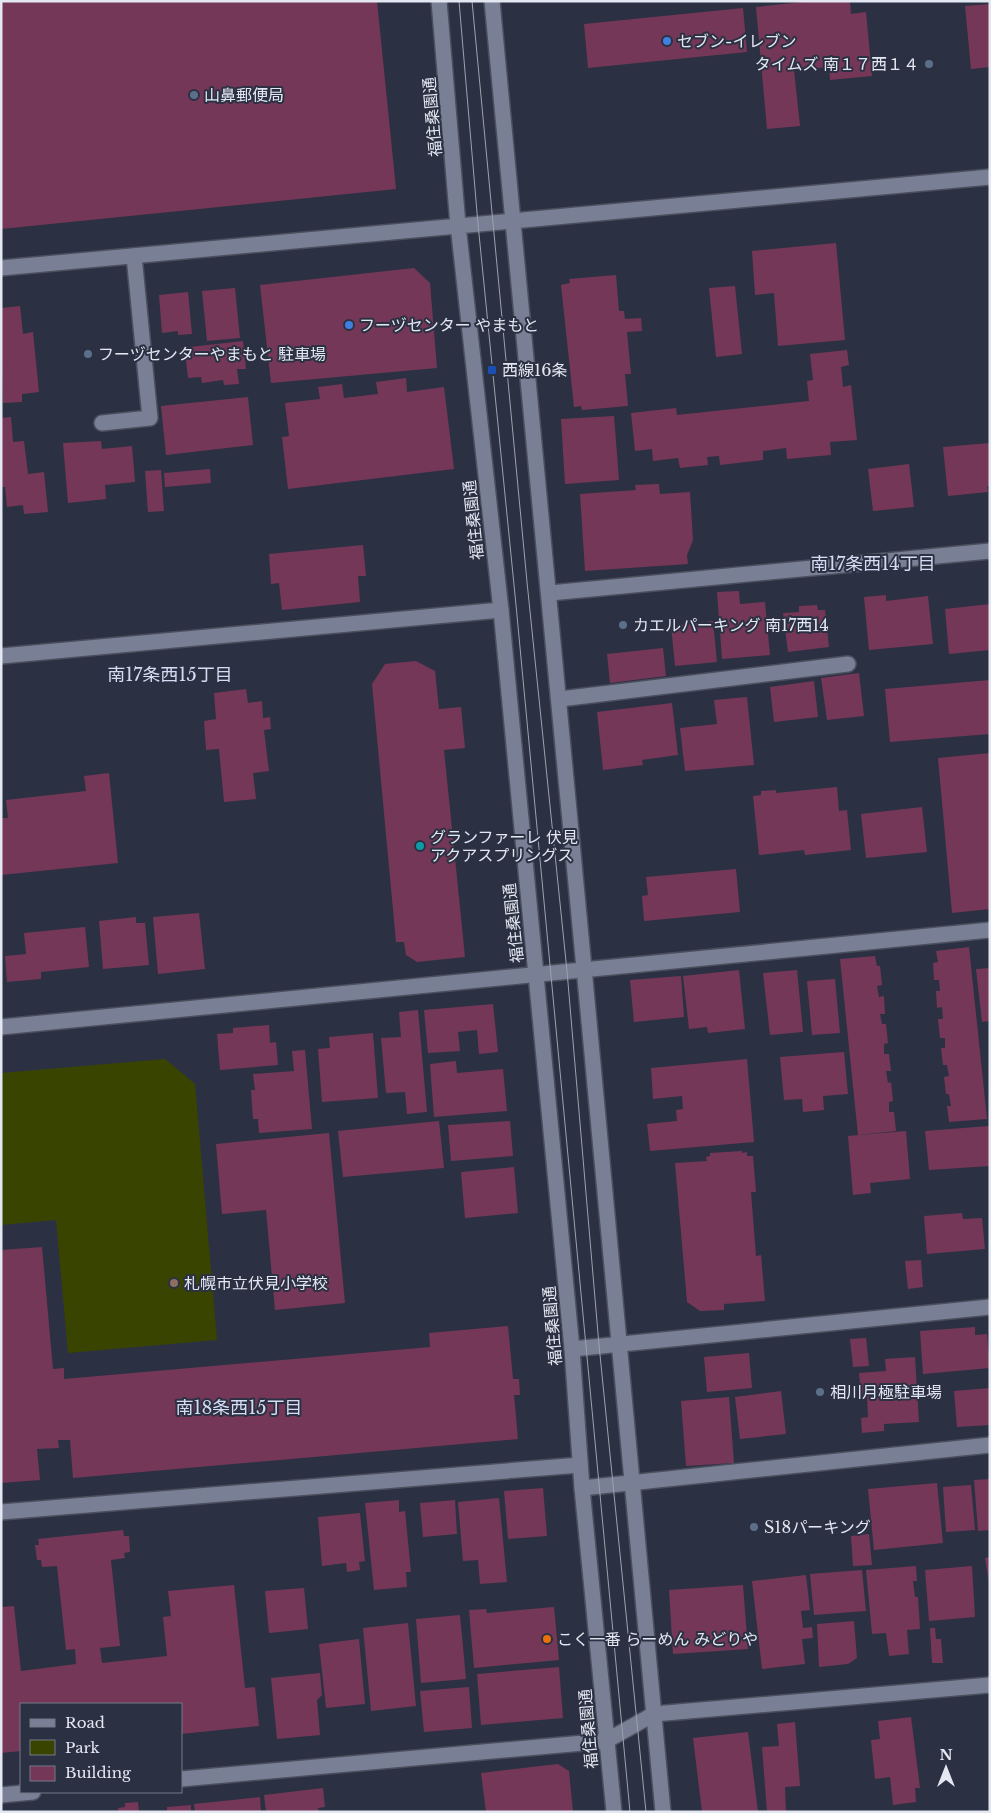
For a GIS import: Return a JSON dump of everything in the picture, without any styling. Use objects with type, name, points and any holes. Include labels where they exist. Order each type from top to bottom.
[{"type":"street","name":"福住桑園通","points":[[439,1],[458,226],[501,610],[572,1349],[582,1488],[614,1812]]},
{"type":"street","points":[[492,1],[586,970],[663,1812]]},
{"type":"street","points":[[1,268],[990,177]]},
{"type":"street","points":[[102,423],[150,418],[134,256]]},
{"type":"street","points":[[550,593],[990,552]]},
{"type":"street","points":[[1,656],[501,610]]},
{"type":"street","points":[[560,699],[848,664]]},
{"type":"street","points":[[1,1027],[990,930]]},
{"type":"street","points":[[572,1349],[990,1307]]},
{"type":"street","points":[[582,1488],[990,1445]]},
{"type":"street","points":[[1,1512],[580,1465]]},
{"type":"street","points":[[182,1779],[606,1741],[654,1714],[990,1684]]},
{"type":"street","points":[[1,1794],[20,1793]]},
{"type":"green space","points":[[165,1059],[195,1084],[217,1340],[68,1353],[56,1220],[1,1225],[1,1073]]},
{"type":"building","name":"山鼻郵便局","points":[[1,1],[377,1],[396,189],[1,229]]},
{"type":"building","points":[[812,1],[850,1],[851,14],[866,12],[872,76],[830,80],[829,67],[794,70],[800,126],[767,129],[756,7]]},
{"type":"building","points":[[990,4],[990,67],[971,69],[965,6]]},
{"type":"building","points":[[743,8],[747,52],[588,68],[584,24]]},
{"type":"building","points":[[836,243],[845,340],[778,346],[774,293],[755,295],[752,251]]},
{"type":"building","points":[[414,268],[430,283],[437,368],[271,383],[260,285]]},
{"type":"building","points":[[616,275],[619,311],[624,311],[625,319],[641,318],[642,331],[627,332],[631,374],[625,374],[628,406],[582,410],[581,406],[574,407],[561,285],[570,283],[569,279]]},
{"type":"building","points":[[735,286],[742,354],[716,357],[709,288]]},
{"type":"building","points":[[235,288],[240,338],[207,341],[202,291]]},
{"type":"building","points":[[188,292],[192,334],[178,335],[178,331],[162,333],[159,295]]},
{"type":"building","points":[[20,306],[23,334],[33,332],[39,392],[22,394],[22,402],[3,403],[1,308]]},
{"type":"building","points":[[243,341],[246,369],[237,369],[239,384],[224,385],[223,380],[202,383],[201,377],[188,378],[186,360],[182,361],[181,348]]},
{"type":"building","points":[[847,350],[849,365],[841,367],[843,387],[851,385],[857,440],[830,442],[831,455],[787,459],[786,448],[763,451],[763,460],[720,465],[719,456],[707,457],[708,465],[680,468],[678,458],[653,461],[652,449],[635,451],[631,413],[676,408],[677,415],[809,401],[807,381],[813,380],[810,354]]},
{"type":"building","points":[[406,378],[407,392],[444,387],[454,469],[288,489],[282,437],[289,436],[285,403],[320,399],[318,387],[342,384],[344,398],[378,394],[376,382]]},
{"type":"building","points":[[248,397],[253,445],[166,455],[161,406]]},
{"type":"building","points":[[614,416],[619,480],[565,484],[561,419]]},
{"type":"building","points":[[11,417],[13,442],[24,441],[28,474],[44,472],[48,512],[24,514],[23,505],[7,507],[5,487],[1,487],[1,418]]},
{"type":"building","points":[[101,441],[102,449],[132,446],[135,482],[105,485],[106,499],[68,503],[63,443]]},
{"type":"building","points":[[990,443],[990,486],[987,486],[988,492],[948,496],[943,447]]},
{"type":"building","points":[[909,464],[914,507],[873,511],[868,469]]},
{"type":"building","points":[[210,469],[211,483],[165,487],[164,473]]},
{"type":"building","points":[[161,470],[164,511],[148,512],[145,471]]},
{"type":"building","points":[[659,484],[660,494],[690,492],[693,540],[687,555],[688,564],[585,571],[580,494],[636,490],[635,485]]},
{"type":"building","points":[[363,545],[366,576],[358,576],[360,602],[282,610],[279,583],[271,584],[269,554]]},
{"type":"building","points":[[739,591],[740,604],[765,602],[770,655],[722,659],[717,592]]},
{"type":"building","points":[[886,595],[886,601],[928,596],[933,644],[869,650],[864,597]]},
{"type":"building","points":[[990,604],[990,650],[949,654],[945,609]]},
{"type":"building","points":[[817,605],[818,610],[825,610],[829,647],[788,652],[783,613],[799,612],[799,606]]},
{"type":"building","points":[[713,621],[717,662],[675,666],[671,626]]},
{"type":"building","points":[[663,648],[666,676],[610,683],[607,654]]},
{"type":"building","name":"グランファーレ 伏見 アクアスプリングス","points":[[416,661],[435,671],[439,709],[461,707],[465,748],[444,750],[465,957],[417,962],[406,955],[404,942],[396,942],[372,684],[385,664]]},
{"type":"building","points":[[859,673],[864,716],[827,720],[821,678]]},
{"type":"building","points":[[990,680],[990,734],[890,742],[885,689]]},
{"type":"building","points":[[814,681],[818,717],[774,722],[770,687]]},
{"type":"building","points":[[246,689],[248,703],[262,701],[263,718],[270,717],[271,729],[264,730],[269,771],[253,773],[256,799],[224,802],[219,749],[206,750],[204,721],[216,719],[214,693]]},
{"type":"building","points":[[747,697],[754,765],[685,771],[680,728],[717,724],[714,700]]},
{"type":"building","points":[[672,703],[678,755],[642,760],[643,765],[603,770],[597,712]]},
{"type":"building","points":[[990,753],[990,909],[952,913],[938,758]]},
{"type":"building","points":[[109,773],[118,863],[1,875],[1,818],[8,818],[6,800],[86,791],[84,776]]},
{"type":"building","points":[[837,787],[839,811],[847,810],[851,850],[805,855],[804,850],[759,855],[753,796],[761,795],[761,791],[776,790],[776,793]]},
{"type":"building","points":[[922,807],[927,852],[866,858],[861,814]]},
{"type":"building","points":[[736,869],[740,912],[644,921],[642,896],[648,895],[646,877]]},
{"type":"building","points":[[199,913],[205,969],[158,974],[153,917]]},
{"type":"building","points":[[136,917],[136,923],[145,923],[149,965],[103,969],[99,921]]},
{"type":"building","points":[[85,927],[89,967],[41,972],[41,979],[7,982],[5,956],[26,954],[24,933]]},
{"type":"building","points":[[969,947],[987,1119],[949,1122],[947,1106],[951,1106],[949,1094],[946,1094],[944,1077],[949,1076],[947,1065],[943,1065],[941,1048],[945,1048],[945,1038],[940,1038],[938,1019],[943,1019],[942,1007],[937,1008],[936,991],[940,991],[939,980],[934,980],[933,963],[938,962],[936,951]]},
{"type":"building","points":[[875,956],[877,966],[880,966],[882,985],[877,986],[879,997],[884,996],[885,1014],[880,1014],[882,1024],[886,1024],[888,1043],[884,1044],[884,1054],[889,1054],[891,1071],[886,1071],[888,1083],[891,1082],[893,1101],[889,1102],[889,1112],[894,1112],[896,1131],[858,1135],[840,959]]},
{"type":"building","points":[[990,968],[990,1021],[982,1022],[976,969]]},
{"type":"building","points":[[739,970],[745,1029],[708,1033],[707,1027],[689,1029],[683,976]]},
{"type":"building","points":[[797,970],[803,1032],[770,1035],[763,973]]},
{"type":"building","points":[[681,976],[684,1017],[634,1022],[630,980]]},
{"type":"building","points":[[835,979],[840,1033],[812,1035],[807,981]]},
{"type":"building","points":[[493,1004],[498,1052],[479,1054],[477,1030],[458,1032],[460,1051],[428,1053],[424,1010]]},
{"type":"building","points":[[418,1010],[427,1112],[407,1114],[405,1092],[386,1093],[381,1038],[401,1037],[399,1012]]},
{"type":"building","points":[[269,1025],[270,1043],[276,1042],[278,1065],[220,1070],[217,1034],[233,1033],[233,1028]]},
{"type":"building","points":[[373,1033],[378,1098],[322,1102],[318,1049],[330,1048],[329,1037]]},
{"type":"building","points":[[305,1050],[312,1129],[259,1133],[258,1119],[253,1119],[251,1090],[255,1090],[253,1074],[294,1071],[292,1051]]},
{"type":"building","points":[[844,1052],[848,1094],[823,1096],[824,1110],[803,1112],[802,1099],[784,1100],[780,1057]]},
{"type":"building","points":[[747,1059],[754,1142],[650,1151],[647,1124],[677,1121],[676,1110],[683,1109],[682,1096],[653,1099],[651,1068]]},
{"type":"building","points":[[456,1061],[457,1073],[503,1069],[507,1111],[434,1117],[430,1064]]},
{"type":"building","points":[[439,1121],[444,1168],[343,1177],[338,1131]]},
{"type":"building","points":[[510,1121],[513,1156],[451,1161],[448,1125]]},
{"type":"building","points":[[989,1126],[990,1166],[929,1170],[925,1131]]},
{"type":"building","points":[[906,1131],[910,1179],[870,1183],[871,1193],[853,1195],[848,1136]]},
{"type":"building","points":[[329,1133],[345,1303],[275,1310],[266,1210],[222,1214],[216,1144]]},
{"type":"building","points":[[742,1151],[742,1153],[747,1152],[747,1156],[753,1156],[756,1192],[751,1192],[756,1256],[761,1255],[765,1301],[724,1304],[724,1310],[700,1311],[687,1302],[675,1163],[707,1161],[706,1157],[710,1156],[710,1153]]},
{"type":"building","points":[[514,1167],[518,1213],[465,1218],[461,1172]]},
{"type":"building","points":[[962,1213],[963,1219],[982,1218],[985,1249],[927,1254],[924,1216]]},
{"type":"building","points":[[42,1247],[53,1369],[64,1368],[64,1379],[430,1347],[429,1333],[508,1326],[513,1379],[519,1379],[520,1395],[514,1395],[518,1439],[73,1478],[70,1440],[58,1440],[59,1448],[37,1449],[40,1480],[1,1483],[1,1250]]},
{"type":"building","points":[[921,1260],[923,1287],[908,1289],[905,1261]]},
{"type":"building","points":[[975,1327],[975,1335],[987,1334],[990,1368],[923,1374],[920,1331]]},
{"type":"building","points":[[866,1338],[869,1366],[853,1367],[850,1339]]},
{"type":"building","points":[[749,1353],[752,1388],[707,1392],[704,1357]]},
{"type":"building","points":[[915,1357],[919,1422],[884,1424],[884,1431],[862,1433],[861,1418],[868,1417],[867,1395],[861,1395],[859,1373],[886,1371],[885,1359]]},
{"type":"building","points":[[990,1388],[990,1425],[957,1427],[954,1391]]},
{"type":"building","points":[[781,1391],[786,1434],[740,1439],[735,1397]]},
{"type":"building","points":[[729,1397],[734,1463],[686,1466],[681,1401]]},
{"type":"building","points":[[990,1479],[990,1530],[978,1531],[974,1480]]},
{"type":"building","points":[[937,1483],[943,1543],[874,1550],[868,1489]]},
{"type":"building","points":[[971,1485],[975,1530],[946,1532],[943,1487]]},
{"type":"building","points":[[543,1488],[547,1536],[508,1539],[504,1491]]},
{"type":"building","points":[[499,1498],[507,1582],[480,1584],[478,1560],[463,1561],[458,1502]]},
{"type":"building","points":[[399,1500],[399,1512],[405,1511],[411,1572],[406,1572],[407,1587],[374,1590],[365,1503]]},
{"type":"building","points":[[455,1500],[457,1534],[423,1537],[420,1503]]},
{"type":"building","points":[[360,1513],[365,1561],[359,1562],[360,1570],[347,1572],[346,1563],[322,1566],[318,1517]]},
{"type":"building","points":[[123,1530],[124,1536],[129,1536],[130,1552],[124,1553],[125,1558],[111,1560],[120,1646],[100,1648],[102,1663],[167,1656],[163,1617],[171,1616],[168,1591],[234,1585],[245,1688],[255,1687],[259,1726],[182,1734],[182,1703],[20,1703],[20,1751],[1,1753],[1,1607],[14,1606],[21,1671],[76,1664],[75,1649],[66,1650],[57,1566],[42,1567],[41,1560],[37,1560],[35,1545],[39,1545],[38,1539]]},
{"type":"building","points":[[869,1534],[872,1565],[853,1566],[851,1536]]},
{"type":"building","points":[[990,1557],[990,1582],[989,1582],[985,1558]]},
{"type":"building","points":[[916,1566],[917,1581],[913,1581],[915,1597],[918,1597],[920,1629],[907,1630],[909,1654],[889,1656],[886,1633],[872,1634],[866,1570]]},
{"type":"building","points":[[972,1566],[975,1617],[929,1621],[925,1570]]},
{"type":"building","points":[[862,1570],[866,1611],[814,1615],[810,1574]]},
{"type":"building","points":[[806,1575],[810,1610],[801,1611],[803,1628],[812,1627],[813,1638],[802,1639],[805,1664],[762,1669],[752,1581]]},
{"type":"building","points":[[743,1585],[748,1649],[673,1654],[669,1590]]},
{"type":"building","points":[[304,1588],[308,1629],[269,1633],[265,1591]]},
{"type":"building","points":[[554,1607],[559,1660],[474,1668],[469,1610],[486,1609],[487,1613]]},
{"type":"building","points":[[460,1615],[466,1679],[421,1683],[416,1619]]},
{"type":"building","points":[[854,1621],[857,1658],[848,1664],[819,1667],[817,1624]]},
{"type":"building","points":[[408,1623],[416,1706],[371,1711],[363,1628]]},
{"type":"building","points":[[930,1628],[935,1628],[936,1639],[941,1639],[943,1663],[932,1663]]},
{"type":"building","points":[[359,1639],[365,1704],[326,1708],[319,1644]]},
{"type":"building","points":[[559,1667],[563,1718],[481,1725],[477,1674]]},
{"type":"building","points":[[320,1673],[322,1695],[317,1700],[320,1735],[277,1739],[271,1678]]},
{"type":"building","points":[[469,1687],[472,1728],[424,1732],[420,1691]]},
{"type":"building","points":[[911,1717],[920,1788],[915,1788],[916,1802],[893,1805],[890,1777],[875,1779],[871,1740],[880,1739],[878,1721]]},
{"type":"building","points":[[795,1722],[800,1786],[785,1787],[786,1812],[767,1812],[762,1747],[779,1746],[777,1724]]},
{"type":"building","points":[[748,1732],[758,1812],[702,1812],[693,1738]]},
{"type":"building","points":[[558,1764],[569,1771],[573,1812],[486,1812],[481,1773]]},
{"type":"building","points":[[323,1788],[325,1807],[318,1808],[319,1812],[266,1812],[264,1795]]},
{"type":"building","points":[[260,1797],[261,1812],[195,1812],[194,1804]]},
{"type":"building","points":[[138,1802],[139,1812],[119,1812],[118,1808],[125,1807],[125,1803]]},
{"type":"building","points":[[191,1805],[191,1812],[167,1812],[167,1807]]},
{"type":"tram line","points":[[459,1],[478,224],[516,605],[630,1812]]},
{"type":"tram line","points":[[472,1],[527,582],[567,971],[599,1345],[646,1812]]},
{"type":"place","name":"セブン-イレブン","points":[[667,41]]},
{"type":"place","name":"タイムズ 南１７西１４","points":[[929,64]]},
{"type":"place","name":"山鼻郵便局","points":[[194,95]]},
{"type":"place","name":"フーヅセンター やまもと","points":[[349,325]]},
{"type":"place","name":"フーヅセンターやまもと 駐車場","points":[[88,354]]},
{"type":"place","name":"西線16条","points":[[492,370]]},
{"type":"place","name":"カエルパーキング 南17西14","points":[[623,625]]},
{"type":"place","name":"グランファーレ 伏見 アクアスプリングス","points":[[420,846]]},
{"type":"place","name":"札幌市立伏見小学校","points":[[174,1283]]},
{"type":"place","name":"相川月極駐車場","points":[[820,1392]]},
{"type":"place","name":"S18パーキング","points":[[754,1527]]},
{"type":"place","name":"こく一番 らーめん みどりや","points":[[547,1639]]},
{"type":"district","name":"南17条西14丁目","points":[[873,564]]},
{"type":"district","name":"南17条西15丁目","points":[[170,675]]},
{"type":"district","name":"南18条西15丁目","points":[[239,1408]]}]
